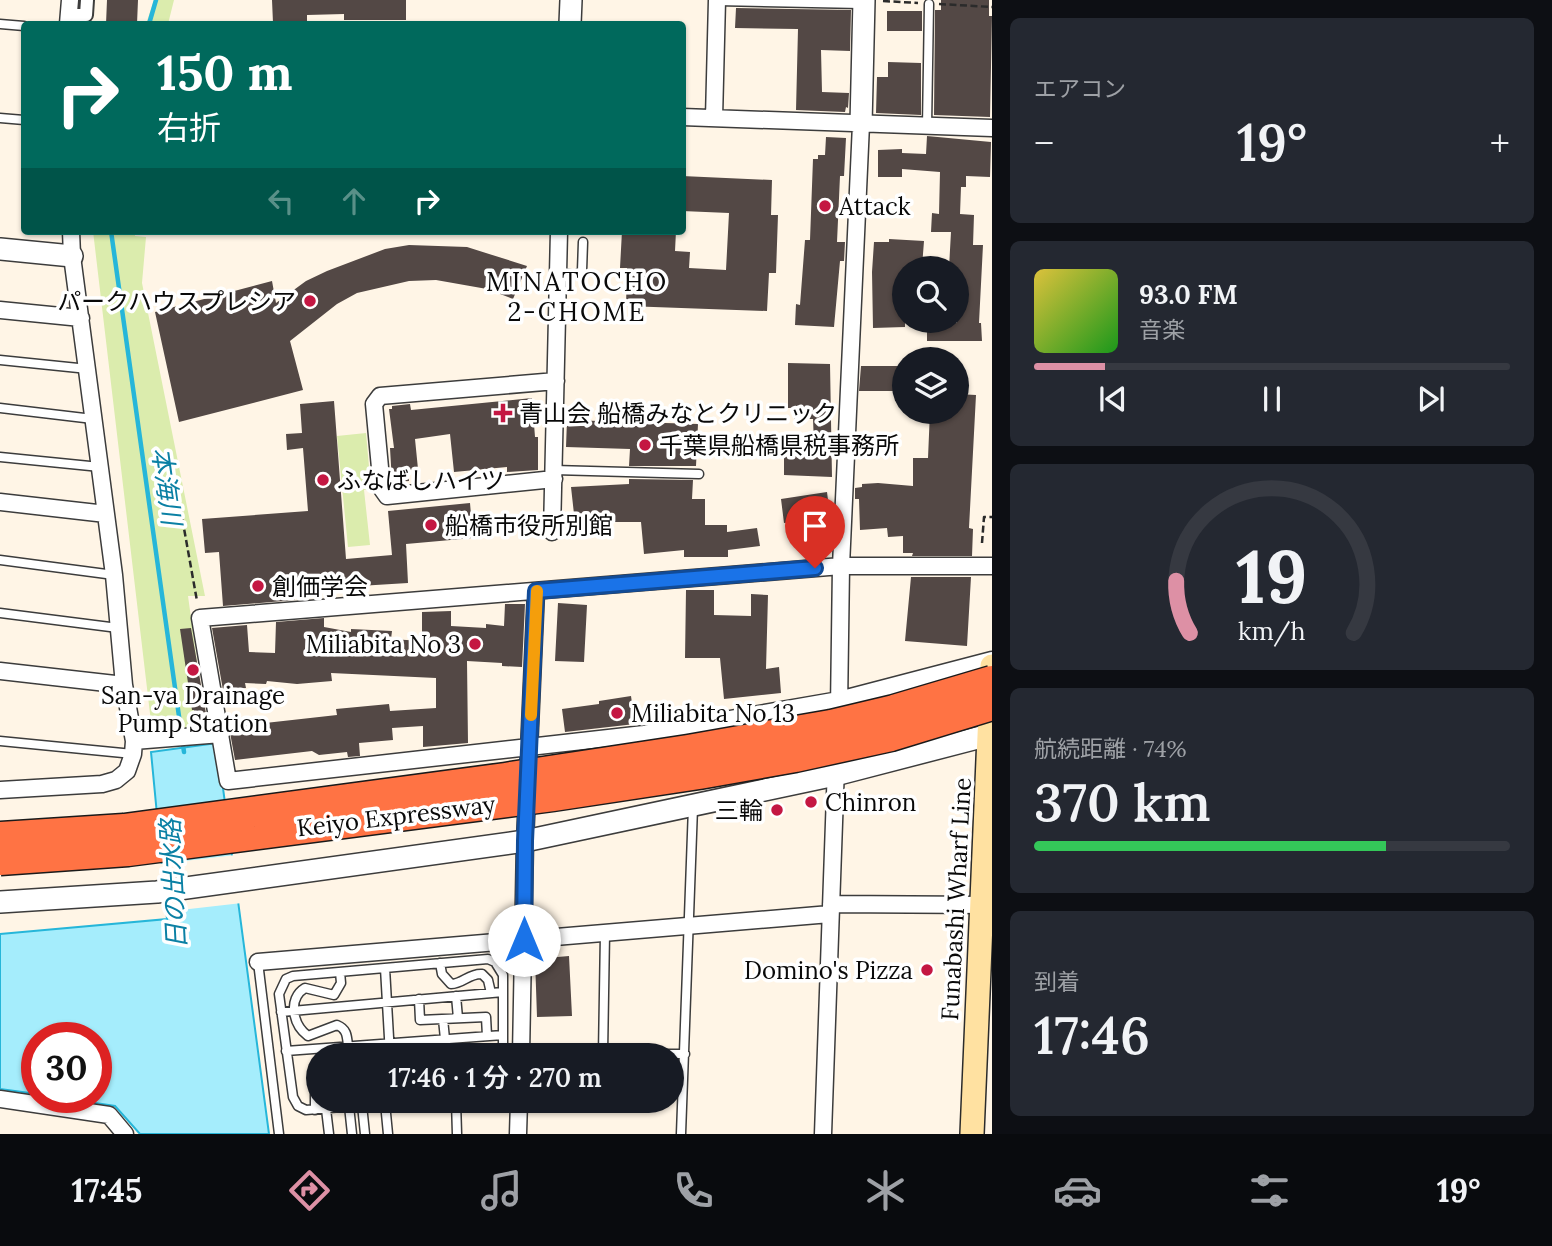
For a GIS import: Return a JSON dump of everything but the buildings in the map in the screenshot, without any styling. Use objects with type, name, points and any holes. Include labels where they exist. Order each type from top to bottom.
[{"type":"highway","name":"Keiyo Expressway","points":[[0,836],[124,829],[505,778],[688,750],[831,725],[894,710],[992,681]]},
{"type":"highway","name":"Keiyo Expressway","points":[[0,860],[128,851],[553,796],[699,774],[891,736],[992,705]]},
{"type":"main road","name":"Funabashi Wharf Line","points":[[972,1134],[987,905],[992,666]]},
{"type":"street","points":[[69,13],[86,15],[87,0]]},
{"type":"street","points":[[570,0],[570,21]]},
{"type":"street","points":[[714,118],[717,1]]},
{"type":"street","points":[[823,1134],[839,700],[841,566],[864,2]]},
{"type":"street","points":[[686,117],[992,128]]},
{"type":"street","points":[[0,790],[102,784],[116,780],[127,771],[134,748],[124,685],[114,575],[71,235]]},
{"type":"street","points":[[552,532],[559,235]]},
{"type":"street","points":[[0,249],[72,256]]},
{"type":"street","points":[[0,310],[81,318]]},
{"type":"street","points":[[554,474],[387,496],[382,489],[374,404],[380,396],[556,381]]},
{"type":"street","points":[[0,502],[106,514]]},
{"type":"street","points":[[992,566],[841,566],[200,618],[228,781],[644,734],[839,700],[992,660]]},
{"type":"street","points":[[521,1043],[525,841],[536,591]]},
{"type":"street","points":[[0,671],[124,685]]},
{"type":"street","points":[[134,748],[168,740],[221,734]]},
{"type":"street","points":[[0,902],[157,892],[525,841],[835,775],[989,735]]},
{"type":"street","points":[[258,962],[524,946],[605,933],[831,909],[987,905]]},
{"type":"street","points":[[0,1099],[109,1115],[125,1134]]},
{"type":"street","points":[[518,1134],[519,1113]]},
{"type":"lane","points":[[717,1],[864,2]]},
{"type":"lane","points":[[927,126],[929,4]]},
{"type":"lane","points":[[0,24],[21,26]]},
{"type":"lane","points":[[0,118],[21,120]]},
{"type":"lane","points":[[558,273],[576,275],[582,271],[583,242]]},
{"type":"lane","points":[[0,360],[88,369]]},
{"type":"lane","points":[[0,408],[93,419]]},
{"type":"lane","points":[[0,457],[100,467]]},
{"type":"lane","points":[[554,474],[699,474]]},
{"type":"lane","points":[[0,560],[114,575]]},
{"type":"lane","points":[[0,613],[118,628]]},
{"type":"lane","points":[[0,741],[134,748]]},
{"type":"lane","points":[[681,1134],[693,804]]},
{"type":"lane","points":[[605,933],[603,1054],[685,1054]]},
{"type":"lane","points":[[499,968],[524,946]]},
{"type":"lane","points":[[306,1110],[298,1106],[293,1097],[279,994],[286,979],[293,976],[488,959],[503,975],[503,1043]]},
{"type":"lane","points":[[258,962],[279,1134]]},
{"type":"lane","points":[[439,963],[442,974],[451,984],[482,974],[488,980],[491,993]]},
{"type":"lane","points":[[384,968],[389,1043],[503,1035]]},
{"type":"lane","points":[[340,972],[341,983],[334,995],[305,988],[298,992],[294,1000],[294,1011],[298,1028],[307,1036],[337,1025],[344,1027],[348,1043]]},
{"type":"lane","points":[[281,1012],[503,992]]},
{"type":"lane","points":[[456,996],[458,1018]]},
{"type":"lane","points":[[419,999],[420,1020],[486,1017],[487,1036]]},
{"type":"lane","points":[[443,1019],[445,1039]]},
{"type":"lane","points":[[286,1051],[306,1051]]},
{"type":"lane","points":[[326,1113],[329,1134]]},
{"type":"lane","points":[[352,1134],[354,1113]]},
{"type":"lane","points":[[358,1113],[365,1134]]},
{"type":"lane","points":[[388,1134],[389,1113]]},
{"type":"lane","points":[[456,1113],[457,1134]]},
{"type":"path","points":[[175,478],[200,618]]},
{"type":"path","points":[[982,543],[984,517],[992,517]]},
{"type":"green space","points":[[154,0],[174,0],[169,21],[147,21]]},
{"type":"green space","points":[[93,235],[146,237],[142,283],[205,596],[188,596],[206,727],[171,730],[151,722]]},
{"type":"green space","points":[[366,433],[371,489],[364,490],[370,545],[348,547],[337,436]]},
{"type":"water","name":"日の出水路","points":[[217,743],[269,1134],[140,1134],[112,1106],[112,1022],[21,1022],[21,1092],[0,1089],[0,934],[167,919],[151,752]]},
{"type":"pier","points":[[235,855],[242,903],[163,912],[159,864]]},
{"type":"waterway","name":"本海川","points":[[150,21],[156,0]]},
{"type":"waterway","name":"本海川","points":[[112,235],[184,752]]},
{"type":"slow traffic","points":[[531,715],[537,591]]},
{"type":"place","name":"Attack","points":[[825,206]]},
{"type":"place","name":"パークハウスプレシア","points":[[310,301]]},
{"type":"place","name":"青山会 船橋みなとクリニック","points":[[503,413]]},
{"type":"place","name":"千葉県船橋県税事務所","points":[[645,445]]},
{"type":"place","name":"ふなばしハイツ","points":[[323,480]]},
{"type":"place","name":"船橋市役所別館","points":[[431,525]]},
{"type":"place","name":"創価学会","points":[[258,586]]},
{"type":"place","name":"Miliabita No 3","points":[[475,644]]},
{"type":"place","name":"San-ya Drainage Pump Station","points":[[193,670]]},
{"type":"place","name":"Miliabita No 13","points":[[617,713]]},
{"type":"place","name":"Chinron","points":[[811,802]]},
{"type":"place","name":"三輪","points":[[777,810]]},
{"type":"place","name":"Domino's Pizza","points":[[927,970]]},
{"type":"district","name":"MINATOCHO 2-CHOME","points":[[577,296]]},
{"type":"route","points":[[524,940],[525,841],[536,591],[815,568]]}]
